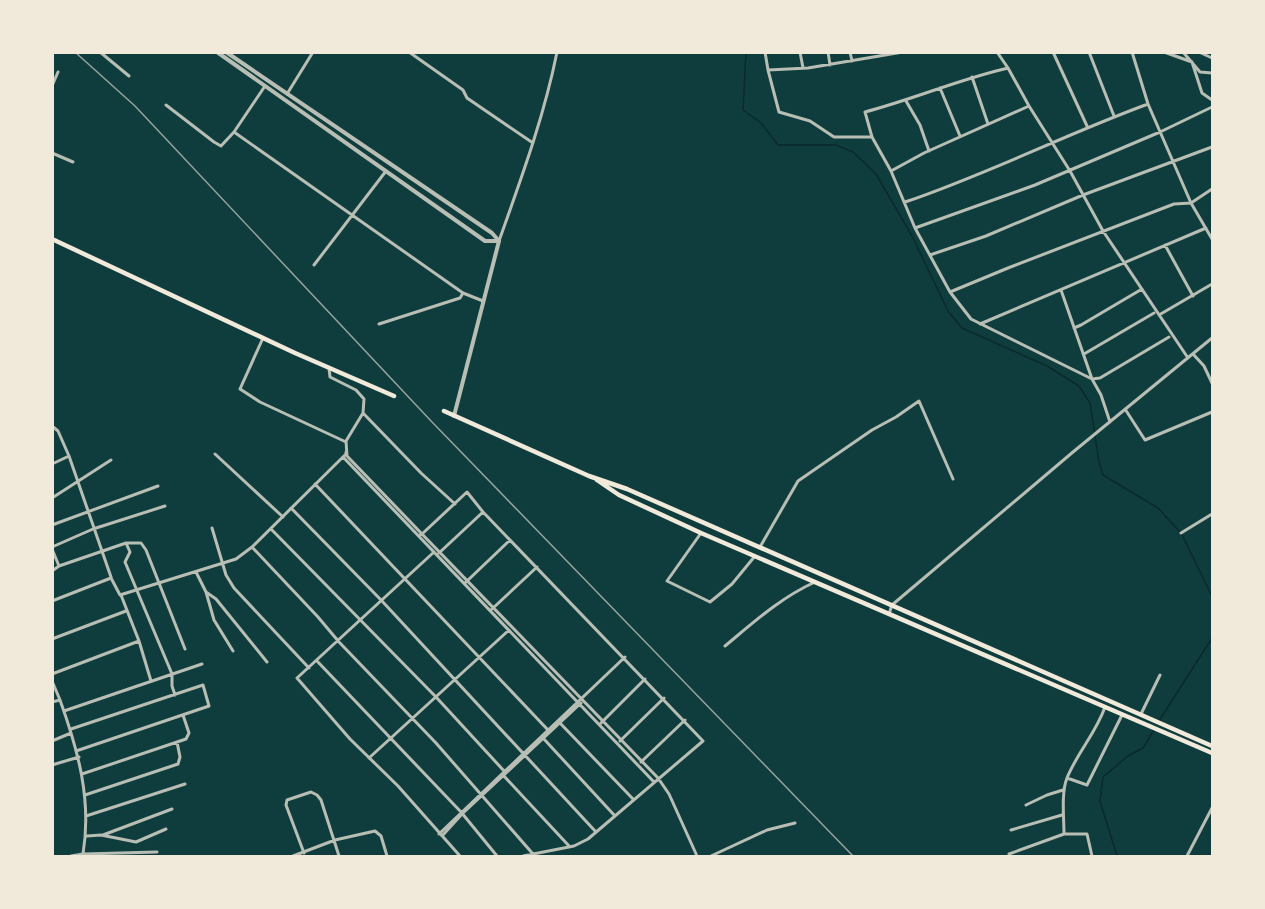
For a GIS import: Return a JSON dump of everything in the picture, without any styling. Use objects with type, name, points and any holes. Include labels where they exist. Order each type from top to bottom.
[{"type":"main road","points":[[52,239],[328,368],[394,396]]},
{"type":"main road","points":[[444,411],[1212,746]]},
{"type":"main road","points":[[590,476],[620,495],[701,533],[1212,753]]},
{"type":"main road","points":[[747,552],[751,543]]},
{"type":"street","points":[[100,52],[129,76]]},
{"type":"street","points":[[217,52],[485,241],[499,241]]},
{"type":"street","points":[[226,52],[492,233],[499,241]]},
{"type":"street","points":[[286,95],[313,52]]},
{"type":"street","points":[[409,52],[463,90],[467,98],[533,143]]},
{"type":"street","points":[[454,416],[499,241],[533,143],[552,80],[557,52]]},
{"type":"street","points":[[765,52],[780,112],[810,121],[834,137],[872,137]]},
{"type":"street","points":[[800,52],[803,68]]},
{"type":"street","points":[[828,52],[830,65]]},
{"type":"street","points":[[850,52],[852,61]]},
{"type":"street","points":[[768,70],[830,65],[903,52]]},
{"type":"street","points":[[997,52],[1070,171],[1103,231],[1126,262],[1188,358]]},
{"type":"street","points":[[1053,52],[1087,126]]},
{"type":"street","points":[[1089,52],[1114,116]]},
{"type":"street","points":[[1132,52],[1148,104],[1173,163],[1191,203],[1212,239]]},
{"type":"street","points":[[1164,52],[1192,62]]},
{"type":"street","points":[[1183,52],[1200,72],[1212,74]]},
{"type":"street","points":[[1199,52],[1212,58]]},
{"type":"street","points":[[1192,62],[1203,93],[1212,100]]},
{"type":"street","points":[[1008,68],[866,112],[872,137],[891,171],[915,228],[950,292],[971,319],[1092,379],[1100,378],[1169,337]]},
{"type":"street","points":[[52,86],[58,72]]},
{"type":"street","points":[[972,78],[988,125]]},
{"type":"street","points":[[166,105],[221,146],[234,132],[265,86]]},
{"type":"street","points":[[940,88],[960,137]]},
{"type":"street","points":[[906,101],[920,125],[929,151]]},
{"type":"street","points":[[904,202],[944,189],[1087,126],[1148,104]]},
{"type":"street","points":[[891,171],[929,151],[1029,106]]},
{"type":"street","points":[[915,228],[998,200],[1070,171],[1212,107]]},
{"type":"street","points":[[234,132],[463,293],[483,301]]},
{"type":"street","points":[[930,255],[1212,147]]},
{"type":"street","points":[[52,153],[73,162]]},
{"type":"street","points":[[314,265],[386,171]]},
{"type":"street","points":[[950,292],[1174,204],[1191,203],[1212,189]]},
{"type":"street","points":[[980,324],[1206,228]]},
{"type":"street","points":[[1165,245],[1193,296]]},
{"type":"street","points":[[1159,315],[1212,284]]},
{"type":"street","points":[[1073,328],[1142,289]]},
{"type":"street","points":[[1060,290],[1110,422]]},
{"type":"street","points":[[379,324],[460,298],[463,293]]},
{"type":"street","points":[[1084,354],[1154,313]]},
{"type":"street","points":[[263,338],[240,389],[245,394],[303,423],[346,441]]},
{"type":"street","points":[[889,614],[892,605],[1212,338]]},
{"type":"street","points":[[1193,354],[1204,366],[1212,383]]},
{"type":"street","points":[[120,595],[236,559],[252,547],[346,454],[346,441],[363,412],[364,399],[356,390],[330,377],[328,368]]},
{"type":"street","points":[[759,547],[798,481],[919,401],[952,479]]},
{"type":"street","points":[[1125,409],[1146,440],[1212,411]]},
{"type":"street","points":[[363,412],[421,473],[455,504]]},
{"type":"street","points":[[52,426],[58,430],[69,456],[93,530],[139,642],[151,681]]},
{"type":"street","points":[[346,441],[347,456],[420,535]]},
{"type":"street","points":[[215,454],[283,517]]},
{"type":"street","points":[[52,464],[69,456]]},
{"type":"street","points":[[342,457],[437,552],[639,763],[654,782]]},
{"type":"street","points":[[52,498],[111,460]]},
{"type":"street","points":[[315,484],[548,730]]},
{"type":"street","points":[[52,525],[159,486]]},
{"type":"street","points":[[420,535],[467,492],[483,512],[704,741],[588,839],[570,847],[523,856]]},
{"type":"street","points":[[59,566],[52,548],[93,530],[165,506]]},
{"type":"street","points":[[291,508],[382,601],[596,832]]},
{"type":"street","points":[[460,856],[297,678],[483,512]]},
{"type":"street","points":[[1181,533],[1212,514]]},
{"type":"street","points":[[212,528],[226,575],[234,588],[309,668]]},
{"type":"street","points":[[271,528],[436,697],[570,847]]},
{"type":"street","points":[[701,533],[667,581],[710,602],[732,584],[755,556]]},
{"type":"street","points":[[466,583],[510,540]]},
{"type":"street","points":[[126,543],[130,552],[125,562],[172,674],[175,695]]},
{"type":"street","points":[[52,571],[59,566],[126,543],[141,543],[146,550],[184,650]]},
{"type":"street","points":[[252,547],[483,794],[533,854]]},
{"type":"street","points":[[491,609],[537,567]]},
{"type":"street","points":[[196,571],[206,592],[214,620],[233,651]]},
{"type":"street","points":[[52,601],[111,578]]},
{"type":"street","points":[[725,646],[772,606],[815,582]]},
{"type":"street","points":[[206,592],[216,599],[267,662]]},
{"type":"street","points":[[52,639],[126,610]]},
{"type":"street","points":[[369,758],[510,629]]},
{"type":"street","points":[[52,674],[139,642]]},
{"type":"street","points":[[441,835],[625,657]]},
{"type":"street","points":[[317,661],[462,813],[497,856]]},
{"type":"street","points":[[64,711],[202,664]]},
{"type":"street","points":[[1141,714],[1160,675]]},
{"type":"street","points":[[601,723],[646,679]]},
{"type":"street","points":[[52,681],[79,757],[86,816],[83,855]]},
{"type":"street","points":[[52,741],[71,731],[203,685],[209,706],[76,751]]},
{"type":"street","points":[[619,742],[664,698]]},
{"type":"street","points":[[52,702],[60,700]]},
{"type":"street","points":[[1064,834],[1062,815],[1067,778],[1106,706]]},
{"type":"street","points":[[1067,778],[1087,785],[1123,713]]},
{"type":"street","points":[[82,774],[186,739],[189,736],[183,714]]},
{"type":"street","points":[[639,763],[686,720]]},
{"type":"street","points":[[543,737],[559,722]]},
{"type":"street","points":[[559,722],[633,800]]},
{"type":"street","points":[[543,737],[615,816]]},
{"type":"street","points":[[85,795],[178,764],[180,758],[177,742]]},
{"type":"street","points":[[52,765],[79,757]]},
{"type":"street","points":[[639,763],[658,778],[669,794],[697,856]]},
{"type":"street","points":[[86,816],[184,784]]},
{"type":"street","points":[[1026,805],[1064,790]]},
{"type":"street","points":[[304,853],[286,805],[287,800],[311,792],[321,800],[339,856]]},
{"type":"street","points":[[1187,856],[1212,808]]},
{"type":"street","points":[[101,835],[172,809]]},
{"type":"street","points":[[1011,831],[1062,815]]},
{"type":"street","points":[[711,856],[767,830],[795,823]]},
{"type":"street","points":[[86,836],[101,835],[136,842],[166,829]]},
{"type":"street","points":[[293,856],[335,840],[375,831],[381,836],[387,856]]},
{"type":"street","points":[[1009,854],[1064,834],[1087,834],[1092,856]]},
{"type":"street","points":[[72,856],[157,852]]},
{"type":"waterway","points":[[746,52],[743,110],[761,123],[778,145],[836,145],[853,152],[876,174],[912,236],[948,311],[962,328],[1047,366],[1079,386],[1090,403],[1103,475],[1158,508],[1181,533],[1212,596]]},
{"type":"waterway","points":[[1159,721],[1212,638]]},
{"type":"waterway","points":[[1117,856],[1100,801],[1103,777],[1128,756],[1143,748],[1154,730]]},
{"type":"railway","points":[[75,52],[135,106],[432,422],[853,856]]}]
